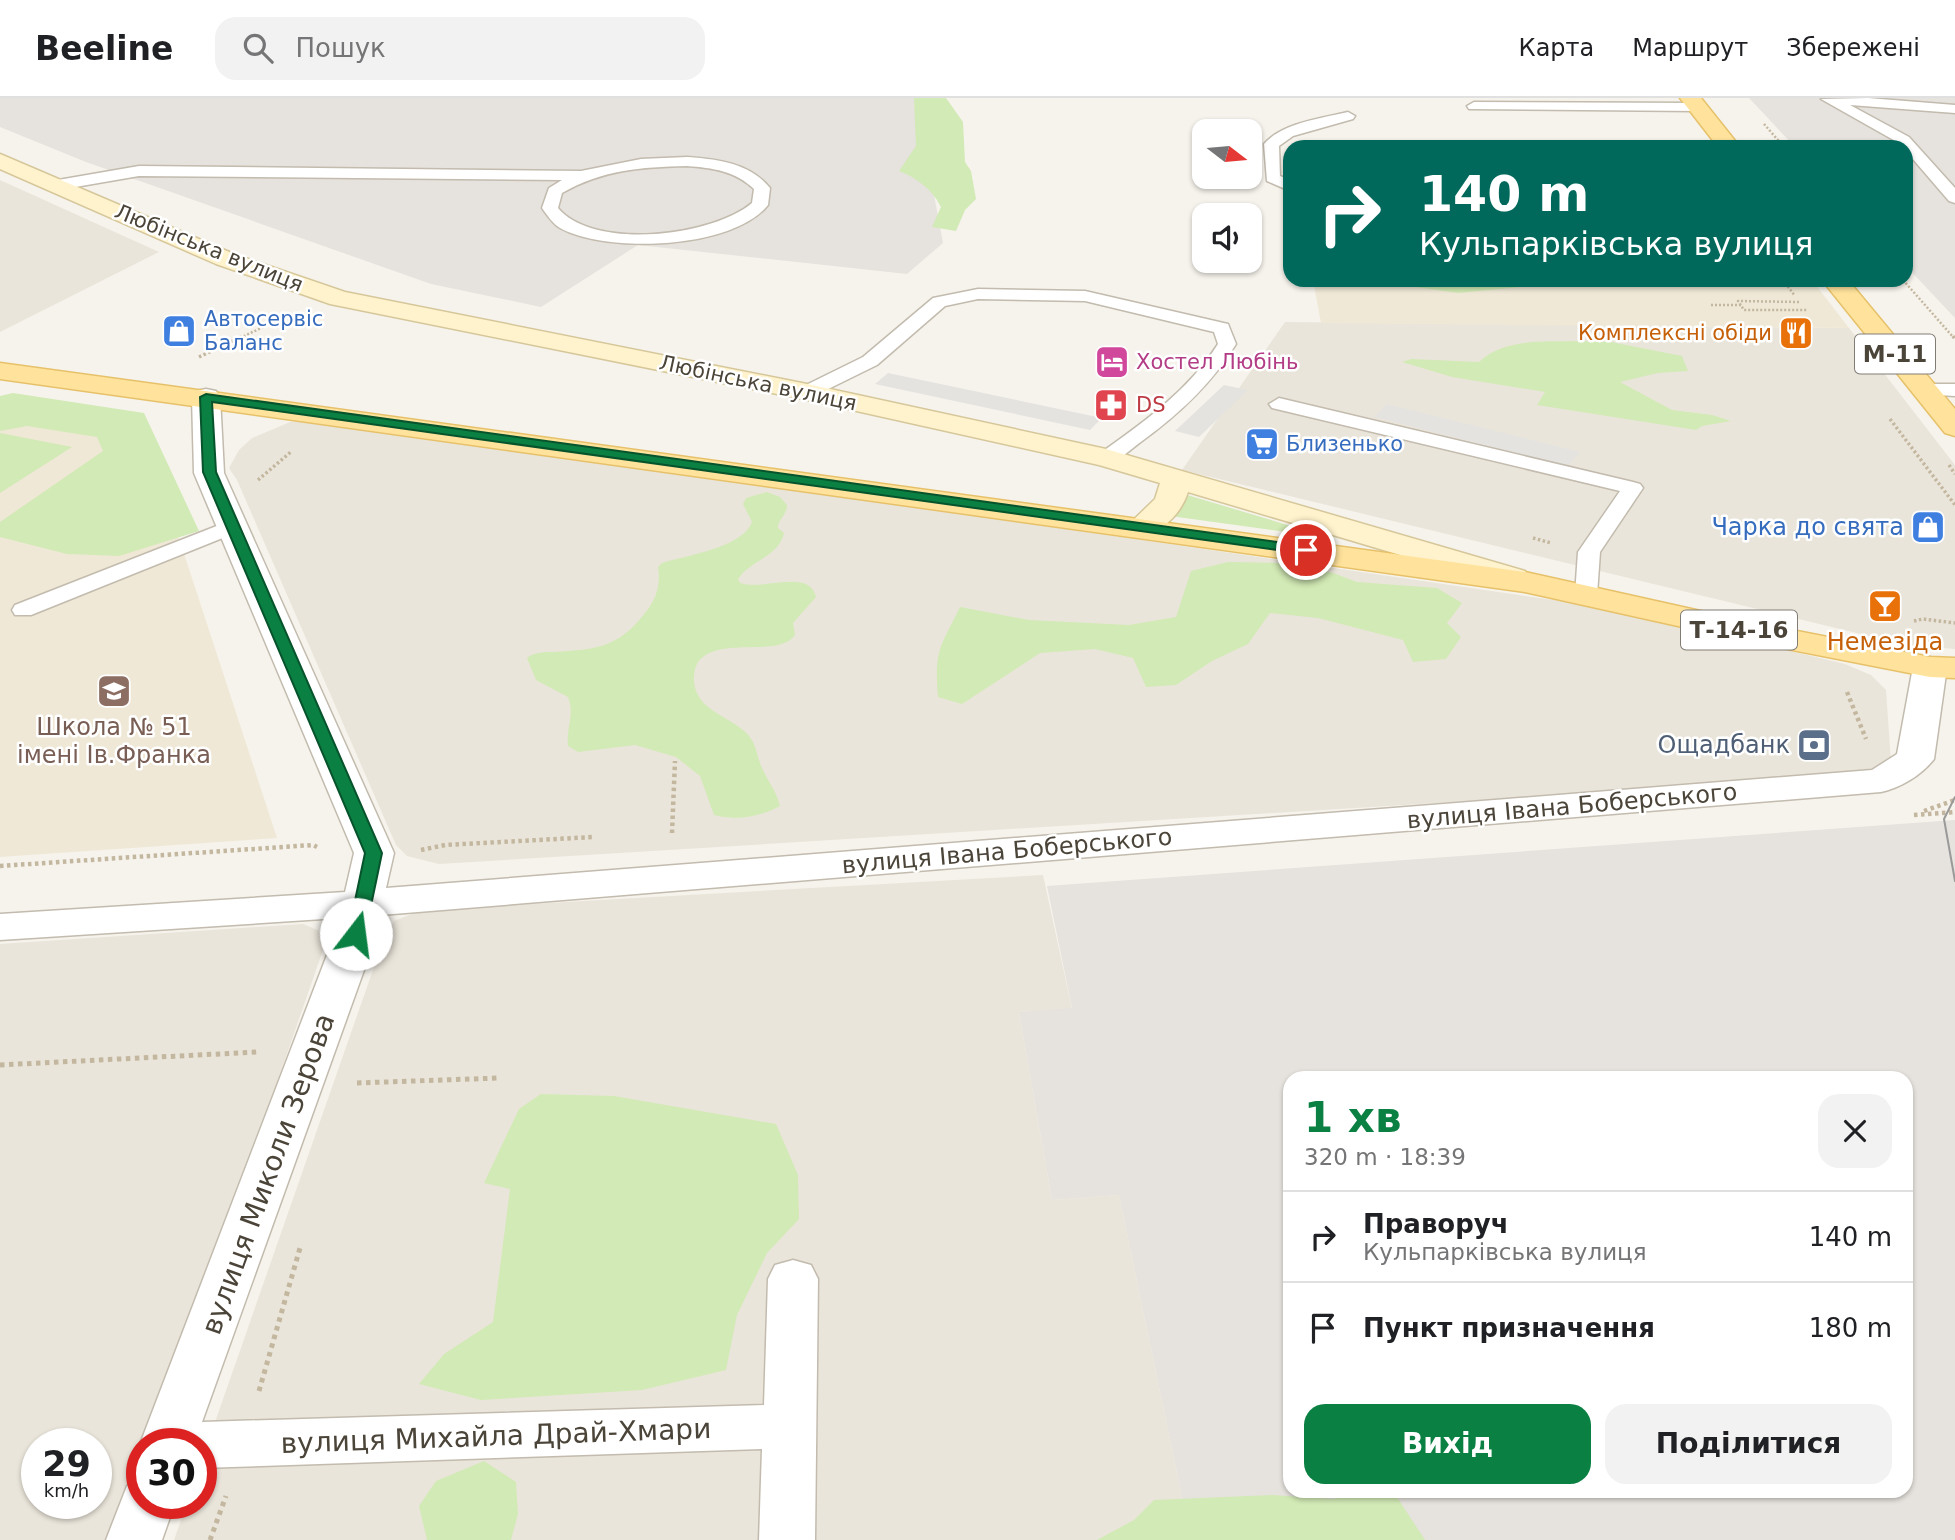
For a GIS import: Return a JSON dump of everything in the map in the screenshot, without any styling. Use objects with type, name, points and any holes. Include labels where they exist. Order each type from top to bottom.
[{"type":"main road","points":[[1693,103],[1723,140]]},
{"type":"main road","name":"Любінська вулиця","points":[[0,161],[225,259],[339,299],[807,392],[1107,458],[1176,481],[1525,582]]},
{"type":"main road","name":"М-11","points":[[1841,287],[1955,428]]},
{"type":"main road","name":"Т-14-16","points":[[0,371],[206,397],[1525,582],[1741,630],[1942,668]]},
{"type":"main road","points":[[1142,527],[1169,502],[1176,481]]},
{"type":"street","name":"вулиця Миколи Зерова","points":[[173,1428],[356,934],[374,853],[209,472],[206,397]]},
{"type":"street","name":"вулиця Івана Боберського","points":[[0,927],[365,902],[1881,781],[1914,759],[1942,668]]},
{"type":"street","points":[[787,1540],[793,1279]]},
{"type":"street","name":"вулиця Михайла Драй-Хмари","points":[[217,1444],[790,1426]]},
{"type":"street","points":[[134,1540],[141,1519]]},
{"type":"lane","points":[[1825,98],[1955,109]]},
{"type":"lane","points":[[1825,98],[1904,140]]},
{"type":"lane","points":[[1474,106],[1693,103]]},
{"type":"lane","points":[[1283,183],[1272,178],[1271,144],[1288,133],[1348,116]]},
{"type":"lane","points":[[1913,150],[1955,198]]},
{"type":"lane","points":[[58,185],[139,171],[581,176],[620,165],[666,161],[709,164],[744,173],[762,188],[760,205],[737,222],[696,234],[648,239],[600,235],[565,224],[550,208],[555,191],[581,176]]},
{"type":"lane","points":[[807,392],[870,361],[939,302],[978,294],[1084,296],[1222,328],[1227,344],[1217,363],[1142,434],[1107,458]]},
{"type":"lane","points":[[1925,390],[1955,390]]},
{"type":"lane","points":[[1279,404],[1633,488],[1589,552],[1586,595]]},
{"type":"lane","points":[[23,610],[232,526]]},
{"type":"path","points":[[1906,287],[1955,339]]},
{"type":"path","points":[[1738,301],[1856,306],[1744,310],[1738,301]]},
{"type":"path","points":[[1711,305],[1741,306]]},
{"type":"path","points":[[1884,411],[1955,505]]},
{"type":"path","points":[[257,481],[298,446]]},
{"type":"path","points":[[1923,619],[1955,624]]},
{"type":"path","points":[[671,833],[675,761]]},
{"type":"path","points":[[1955,800],[1914,815],[1955,812]]},
{"type":"path","points":[[0,866],[313,845]]},
{"type":"path","points":[[0,1065],[273,1051]]},
{"type":"path","points":[[349,1083],[499,1078]]},
{"type":"shaded area","points":[[0,98],[916,98],[943,243],[907,274],[638,245],[541,307],[431,284],[86,162],[0,127]]},
{"type":"shaded area","points":[[1749,98],[1955,98],[1955,318],[1913,273],[1913,140],[1788,140]]},
{"type":"shaded area","points":[[0,180],[159,252],[0,332]]},
{"type":"shaded area","points":[[1314,287],[1817,287],[1849,328],[1321,323]]},
{"type":"shaded area","points":[[1285,322],[1849,328],[1955,465],[1955,649],[1906,645],[1182,470]]},
{"type":"shaded area","points":[[888,373],[1102,418],[1090,430],[875,384]]},
{"type":"shaded area","points":[[1224,385],[1248,390],[1199,437],[1175,431]]},
{"type":"shaded area","points":[[1387,404],[1580,452],[1568,466],[1374,417]]},
{"type":"shaded area","name":"Школа № 51 імені Ів.Франка","points":[[0,405],[139,416],[277,838],[0,857]]},
{"type":"shaded area","points":[[317,420],[1609,608],[1845,664],[1871,675],[1886,690],[1891,762],[1878,776],[439,864],[407,856],[396,845],[237,480],[229,468],[239,450],[252,438],[290,422]]},
{"type":"shaded area","points":[[1955,820],[1955,1540],[1184,1540],[1181,1492],[1119,1195],[1052,1200],[1019,1012],[1072,1008],[1047,886]]},
{"type":"shaded area","points":[[1043,875],[1072,1009],[1019,1012],[1052,1200],[1119,1195],[1181,1492],[1184,1540],[174,1540],[181,1519],[217,1519],[217,1428],[213,1428],[381,947],[394,921],[422,910]]},
{"type":"shaded area","points":[[303,924],[320,931],[325,944],[158,1428],[126,1428],[126,1519],[119,1540],[0,1540],[0,944]]},
{"type":"green space","points":[[914,98],[946,98],[963,122],[965,162],[971,171],[976,199],[965,210],[956,231],[932,227],[941,207],[923,185],[899,171],[916,146]]},
{"type":"green space","points":[[1416,287],[1520,287],[1458,293]]},
{"type":"green space","points":[[1611,342],[1682,356],[1688,371],[1658,373],[1620,382],[1672,410],[1712,415],[1731,421],[1702,426],[1696,430],[1537,405],[1545,392],[1452,377],[1402,362],[1411,359],[1479,362],[1489,354],[1512,345]]},
{"type":"green space","points":[[13,393],[144,413],[199,531],[119,556],[67,554],[0,537],[0,522],[103,451],[97,437],[27,426],[0,431],[0,396]]},
{"type":"green space","points":[[0,433],[72,447],[0,493]]},
{"type":"green space","points":[[767,492],[780,497],[787,505],[778,528],[784,533],[776,548],[738,579],[740,583],[750,585],[785,582],[805,584],[812,588],[816,597],[793,623],[795,635],[788,641],[765,647],[713,652],[696,665],[695,689],[708,707],[747,733],[780,806],[748,817],[722,817],[714,815],[700,776],[676,757],[635,745],[578,752],[568,746],[571,710],[568,697],[536,680],[527,658],[540,653],[594,648],[625,634],[652,603],[658,586],[658,567],[662,563],[713,549],[737,538],[752,522],[743,504],[746,498]]},
{"type":"green space","points":[[1184,494],[1331,538],[1170,516]]},
{"type":"green space","points":[[1228,562],[1290,563],[1333,573],[1357,582],[1437,588],[1462,603],[1447,623],[1461,637],[1446,659],[1413,662],[1403,640],[1318,618],[1270,613],[1248,644],[1212,661],[1176,685],[1146,687],[1133,658],[1095,649],[1040,653],[962,704],[938,697],[937,669],[940,650],[960,607],[1029,620],[1129,625],[1176,617],[1191,571]]},
{"type":"green space","points":[[541,1094],[614,1096],[776,1124],[798,1175],[799,1219],[767,1253],[737,1315],[726,1370],[642,1390],[481,1400],[419,1384],[444,1354],[493,1322],[510,1189],[484,1183],[519,1109]]},
{"type":"green space","points":[[484,1461],[516,1482],[518,1514],[511,1540],[427,1540],[419,1506],[436,1481]]},
{"type":"green space","points":[[1272,1495],[1283,1496],[1283,1498],[1398,1498],[1425,1540],[1097,1540],[1134,1520],[1154,1500]]},
{"type":"tram line","points":[[1955,797],[1944,819],[1955,881]]},
{"type":"place","name":"Автосервіс Баланс","points":[[179,331]]},
{"type":"place","name":"Комплексні обіди","points":[[1796,333]]},
{"type":"place","name":"Хостел Любінь","points":[[1112,362]]},
{"type":"place","name":"DS","points":[[1111,405]]},
{"type":"place","name":"Близенько","points":[[1262,444]]},
{"type":"place","name":"Чарка до свята","points":[[1928,527]]},
{"type":"place","name":"Немезіда","points":[[1885,606]]},
{"type":"place","name":"Школа № 51 імені Ів.Франка","points":[[114,691]]},
{"type":"place","name":"Ощадбанк","points":[[1814,745]]},
{"type":"route","points":[[356,934],[374,853],[209,472],[209,418],[206,397],[1306,550]]}]
